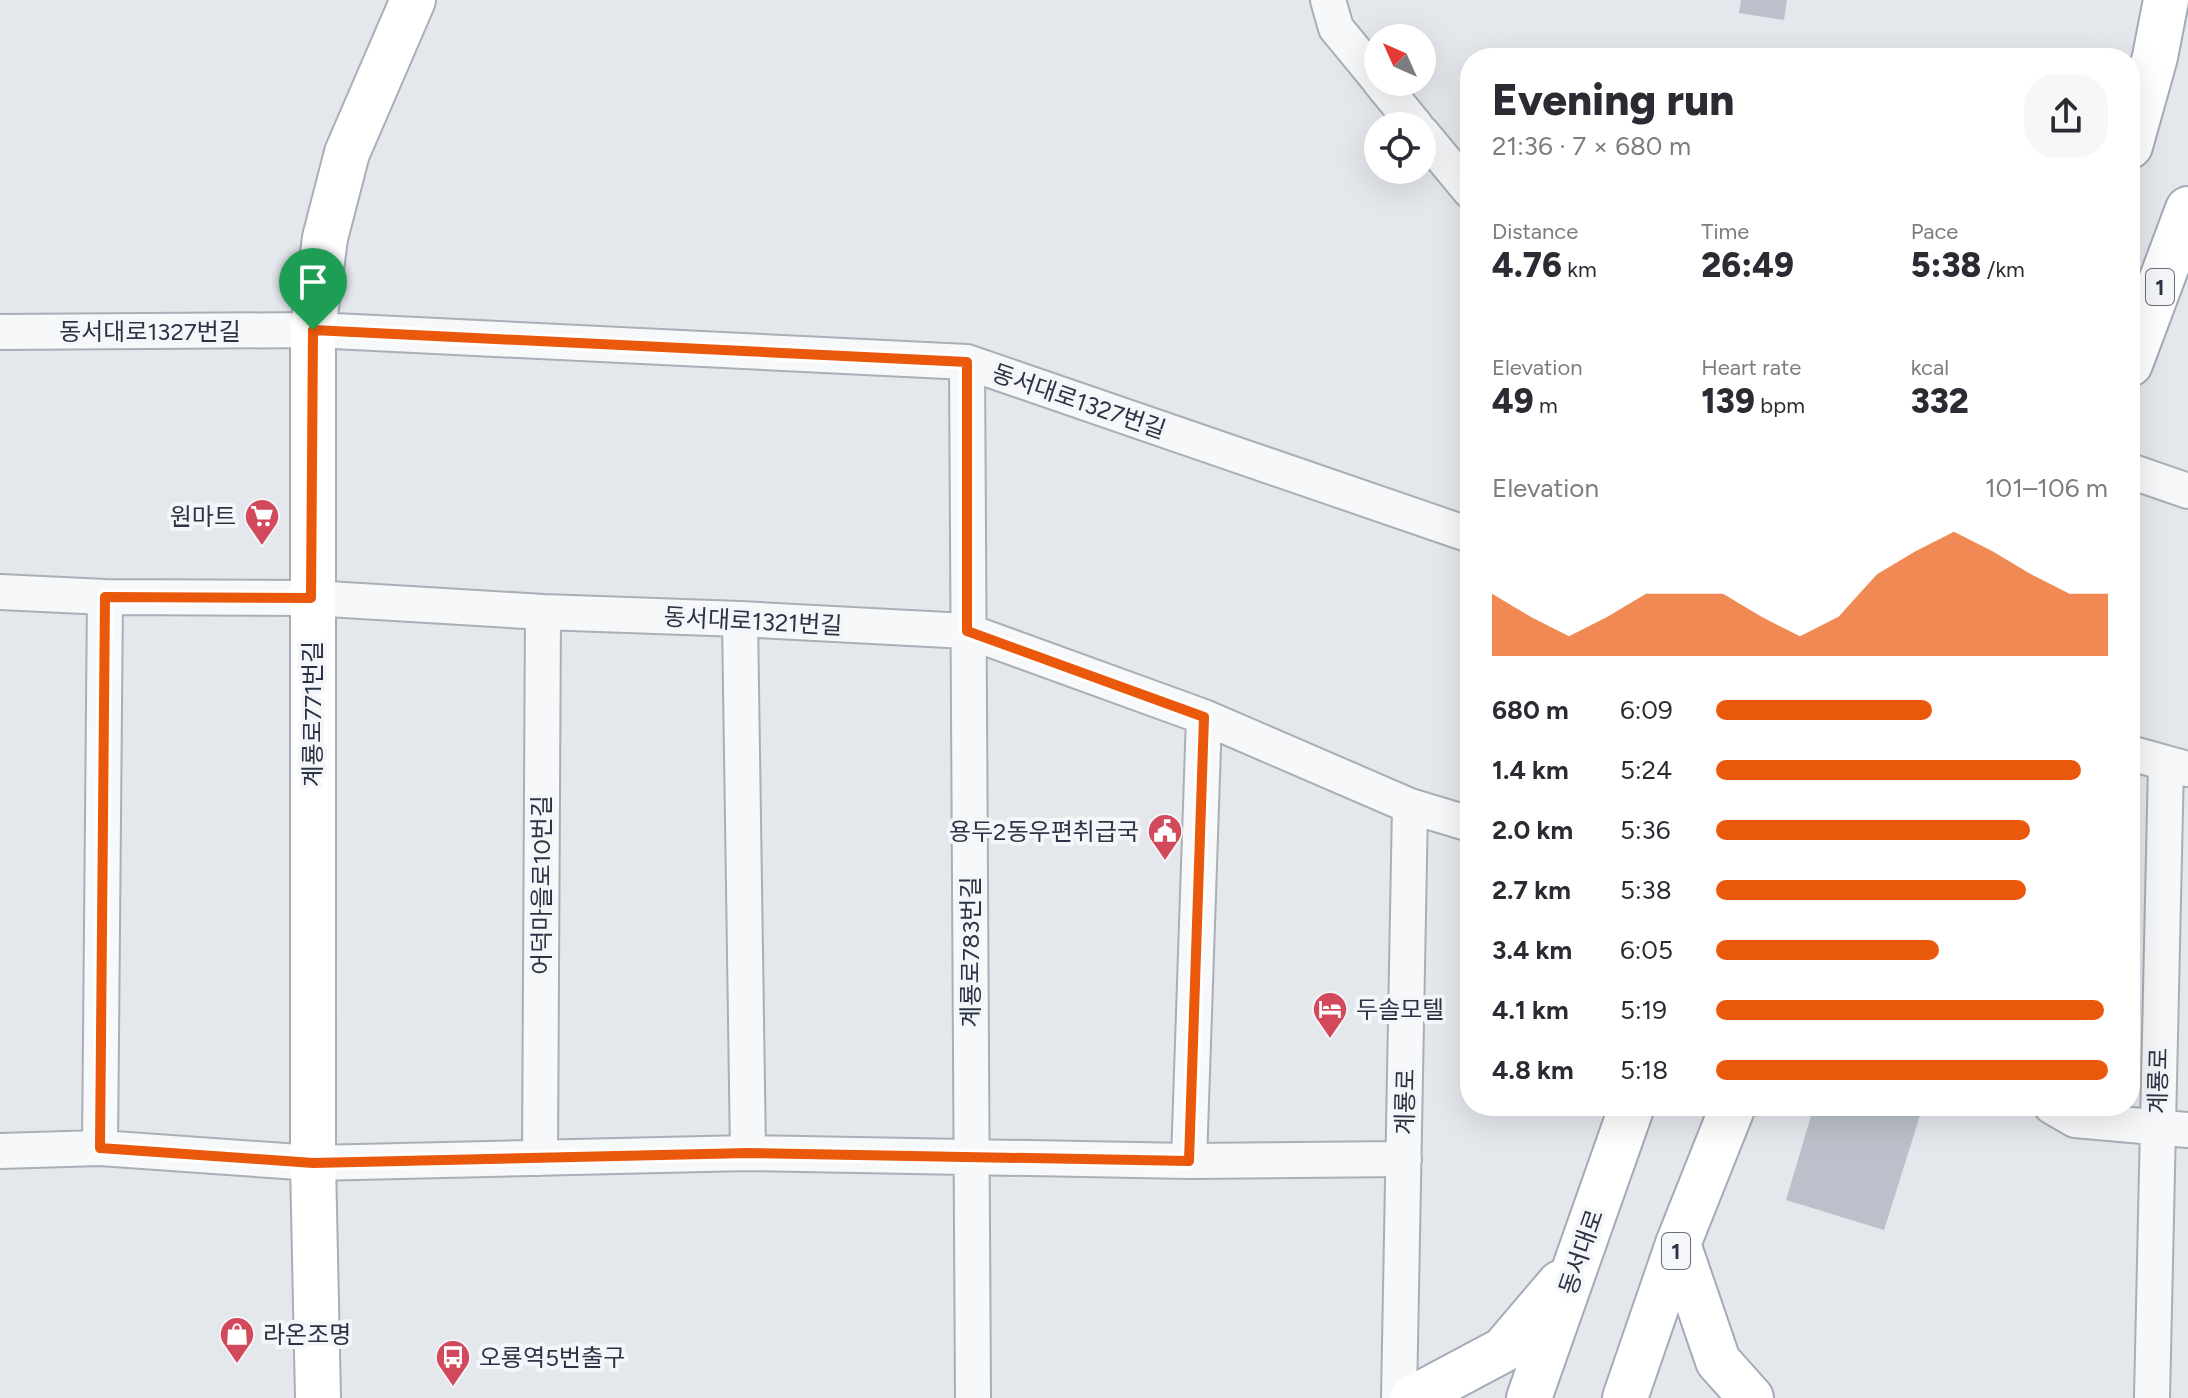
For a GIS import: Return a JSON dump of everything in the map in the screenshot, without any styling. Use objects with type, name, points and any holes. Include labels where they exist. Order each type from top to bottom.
[{"type":"street","name":"계룡로771번길","points":[[318,1398],[313,1163],[313,330],[325,238],[347,153],[413,0]]},
{"type":"street","points":[[1328,0],[1336,28],[1364,63]]},
{"type":"street","points":[[2140,110],[2166,0]]},
{"type":"street","points":[[1391,96],[1404,112]]},
{"type":"street","points":[[1436,150],[1460,179]]},
{"type":"street","name":"1","points":[[2140,337],[2188,209]]},
{"type":"street","name":"동서대로1327번길","points":[[0,332],[313,330],[967,362],[1460,532]]},
{"type":"street","name":"계룡로783번길","points":[[967,362],[973,1398]]},
{"type":"street","points":[[2140,474],[2188,491]]},
{"type":"street","name":"동서대로1321번길","points":[[0,592],[105,597],[311,598],[967,631],[1204,717],[1410,806],[1460,821]]},
{"type":"street","points":[[100,1148],[105,597]]},
{"type":"street","name":"어덕마을로10번길","points":[[540,1158],[543,612]]},
{"type":"street","points":[[740,619],[748,1153]]},
{"type":"street","points":[[1189,1161],[1204,717]]},
{"type":"street","points":[[2140,756],[2177,767]]},
{"type":"street","name":"계룡로","points":[[2152,1398],[2172,1128],[2177,767]]},
{"type":"street","name":"계룡로","points":[[1399,1398],[1410,806]]},
{"type":"street","name":"동서대로","points":[[1529,1398],[1629,1116]]},
{"type":"street","name":"1","points":[[1625,1398],[1678,1244],[1729,1116]]},
{"type":"street","points":[[2068,1116],[2075,1120],[2172,1128]]},
{"type":"street","points":[[0,1151],[100,1148],[313,1163],[748,1153],[1189,1161],[1404,1159]]},
{"type":"street","points":[[1678,1244],[1718,1361],[1751,1398]]},
{"type":"street","points":[[1413,1398],[1503,1350],[1578,1263]]},
{"type":"building","points":[[1741,0],[1787,0],[1784,20],[1739,13]]},
{"type":"building","points":[[1811,1116],[1920,1116],[1884,1230],[1786,1200]]},
{"type":"place","name":"원마트","points":[[262,547]]},
{"type":"place","name":"용두2동우편취급국","points":[[1165,862]]},
{"type":"place","name":"두솔모텔","points":[[1330,1040]]},
{"type":"place","name":"라온조명","points":[[237,1365]]},
{"type":"place","name":"오룡역5번출구","points":[[453,1388]]},
{"type":"route","points":[[313,330],[967,362],[967,631],[1204,717],[1189,1161],[748,1153],[313,1163],[100,1148],[105,597],[311,598],[313,330]]}]
